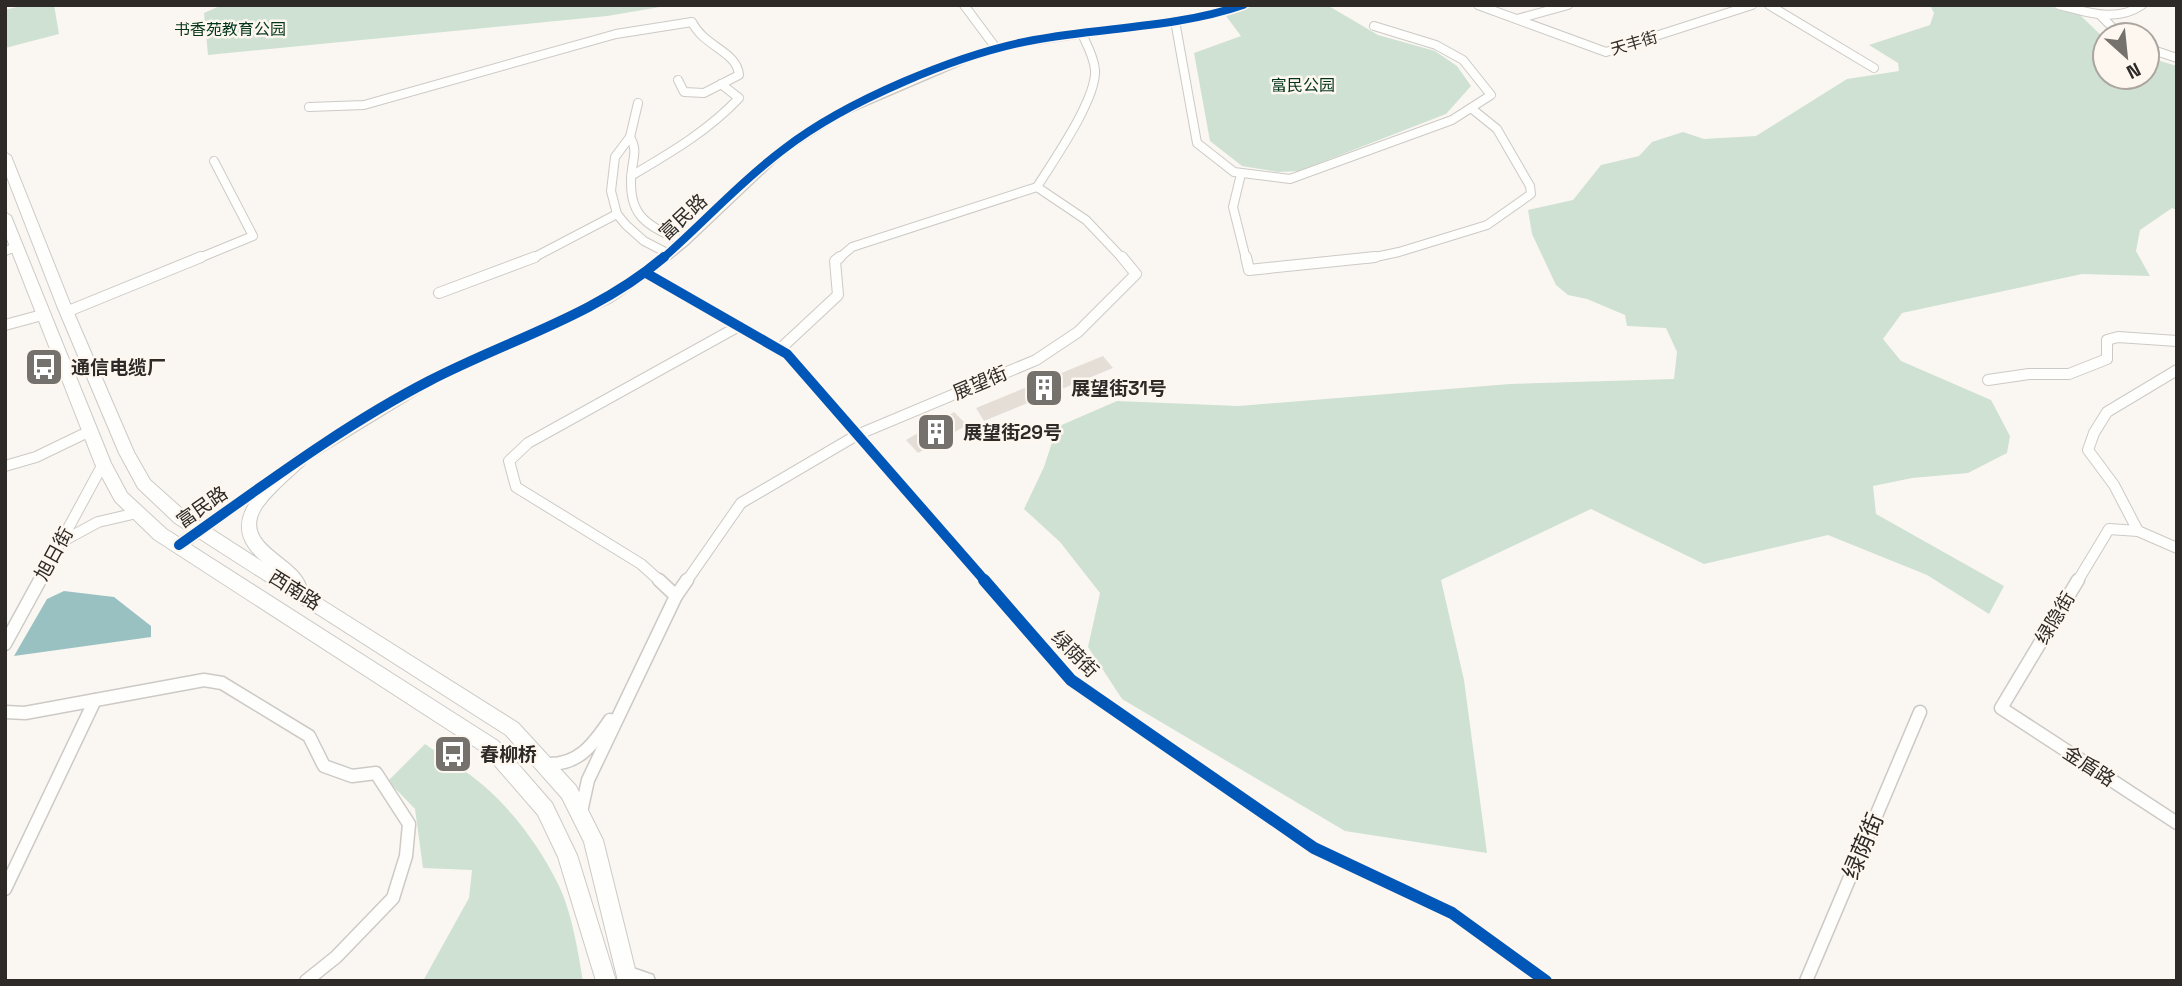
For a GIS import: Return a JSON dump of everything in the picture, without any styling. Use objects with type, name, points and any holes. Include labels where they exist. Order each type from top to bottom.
[{"type":"main road","name":"西南路","points":[[5,156],[66,312],[127,453],[144,484],[181,518],[512,729],[569,792],[593,840],[627,977]]},
{"type":"main road","name":"西南路","points":[[5,216],[11,249],[42,315],[103,464],[121,497],[160,534],[491,747],[545,809],[567,855],[606,981]]},
{"type":"main road","points":[[302,458],[254,506],[248,527],[255,545],[284,569],[308,598]]},
{"type":"street","points":[[964,5],[996,48]]},
{"type":"street","name":"富民路","points":[[179,545],[302,458],[429,381],[582,312],[646,273],[684,242],[767,163],[815,126],[850,108],[996,48],[1175,21],[1243,5]]},
{"type":"street","points":[[1517,19],[1568,5]]},
{"type":"street","points":[[1723,15],[1729,5]]},
{"type":"street","name":"天丰街","points":[[1483,6],[1606,52],[1752,5]]},
{"type":"street","points":[[1769,5],[1874,68]]},
{"type":"street","points":[[2059,5],[2101,16],[2135,12],[2142,5]]},
{"type":"street","points":[[2101,16],[2106,21]]},
{"type":"street","points":[[1175,21],[1197,143],[1217,161],[1241,174],[1290,179],[1452,120],[1491,95],[1463,60],[1436,45],[1374,26]]},
{"type":"street","points":[[309,107],[364,105],[616,34],[692,22],[696,34],[708,45],[736,59],[740,66],[739,75],[704,93],[684,92],[678,80]]},
{"type":"street","points":[[779,350],[838,295],[835,261],[852,247],[1037,187],[1083,108],[1096,77],[1092,56],[1082,34]]},
{"type":"street","points":[[631,176],[672,152],[724,114],[739,98],[721,84]]},
{"type":"street","points":[[638,103],[629,137],[615,157],[611,191],[617,214],[643,241],[669,254]]},
{"type":"street","points":[[1241,174],[1233,207],[1249,270],[1360,260],[1399,252],[1487,225],[1531,194],[1530,186],[1497,129],[1471,108]]},
{"type":"street","points":[[629,137],[636,147],[629,187],[639,218],[652,229],[684,242]]},
{"type":"street","points":[[66,312],[253,236],[214,161]]},
{"type":"street","name":"展望街","points":[[581,816],[588,780],[676,596],[741,503],[857,435],[1036,360],[1078,332],[1136,274],[1096,228],[1037,187]]},
{"type":"street","points":[[439,293],[529,260],[617,214]]},
{"type":"street","name":"绿荫街","points":[[646,273],[787,354],[1071,680],[1314,848],[1452,913],[1546,981]]},
{"type":"street","points":[[5,325],[42,315]]},
{"type":"street","points":[[676,596],[641,564],[516,487],[509,461],[528,443],[739,326]]},
{"type":"street","points":[[1988,380],[2029,374],[2069,374],[2107,359],[2107,340],[2118,337],[2177,341]]},
{"type":"street","points":[[2177,370],[2106,412],[2088,450],[2114,485],[2138,531],[2177,548]]},
{"type":"street","points":[[5,466],[36,457],[90,431]]},
{"type":"street","name":"旭日街","points":[[5,644],[103,464]]},
{"type":"street","points":[[61,542],[86,525],[111,515],[137,513]]},
{"type":"street","name":"绿隐街","points":[[2001,708],[2109,529],[2138,531]]},
{"type":"street","points":[[5,712],[25,713],[204,680],[222,682],[309,736],[324,766],[352,776],[376,773],[409,824],[407,856],[393,898],[337,957],[306,981]]},
{"type":"street","points":[[543,763],[561,766],[574,762],[602,731],[631,688]]},
{"type":"street","points":[[5,889],[95,700]]},
{"type":"street","name":"金盾路","points":[[2001,708],[2177,823]]},
{"type":"street","name":"绿荫街","points":[[1806,981],[1920,712]]},
{"type":"street","points":[[627,977],[647,981]]},
{"type":"green space","points":[[24,5],[54,5],[59,34],[5,48],[5,10]]},
{"type":"green space","name":"书香苑教育公园","points":[[222,5],[672,5],[607,16],[208,55],[204,13]]},
{"type":"green space","name":"富民公园","points":[[1256,5],[1327,5],[1378,35],[1435,51],[1457,66],[1471,86],[1446,114],[1299,171],[1278,172],[1242,166],[1210,141],[1194,53],[1241,36],[1226,16]]},
{"type":"green space","points":[[1930,5],[2045,5],[2080,15],[2091,26],[2091,91],[2161,91],[2161,61],[2177,66],[2177,210],[2172,208],[2140,230],[2136,251],[2150,276],[2082,274],[1902,313],[1883,339],[1901,361],[1991,400],[2010,436],[2007,453],[1968,473],[1912,478],[1873,486],[1876,514],[2004,586],[1989,614],[1927,575],[1828,535],[1704,564],[1591,509],[1441,580],[1464,680],[1487,853],[1345,831],[1122,699],[1088,647],[1100,593],[1060,542],[1024,509],[1044,467],[1057,427],[1117,401],[1238,406],[1510,384],[1674,379],[1677,352],[1666,328],[1627,326],[1625,315],[1587,299],[1568,295],[1556,285],[1532,234],[1528,210],[1573,200],[1601,165],[1639,156],[1652,142],[1683,132],[1704,139],[1756,136],[1847,79],[1899,71],[1898,63],[1869,45],[1930,25],[1934,13]]},
{"type":"green space","points":[[425,744],[490,791],[533,841],[562,892],[583,981],[423,981],[469,898],[472,870],[423,868],[415,809],[388,781]]},
{"type":"water","points":[[64,591],[114,597],[151,626],[151,637],[14,656],[47,599]]},
{"type":"building","name":"展望街31号","points":[[1103,356],[1113,368],[984,421],[976,408]]},
{"type":"building","name":"展望街29号","points":[[954,412],[967,425],[918,453],[906,440]]},
{"type":"cycle path","points":[[179,545],[301,459],[396,399],[451,370],[585,311],[631,283],[676,247],[783,149],[846,109],[962,60],[1010,45],[1192,18],[1243,5]]},
{"type":"cycle path","points":[[646,273],[787,354],[1071,680],[1314,848],[1452,913],[1546,981]]},
{"type":"place","name":"通信电缆厂","points":[[44,367]]},
{"type":"place","name":"展望街31号","points":[[1044,388]]},
{"type":"place","name":"展望街29号","points":[[936,432]]},
{"type":"place","name":"春柳桥","points":[[453,754]]}]
